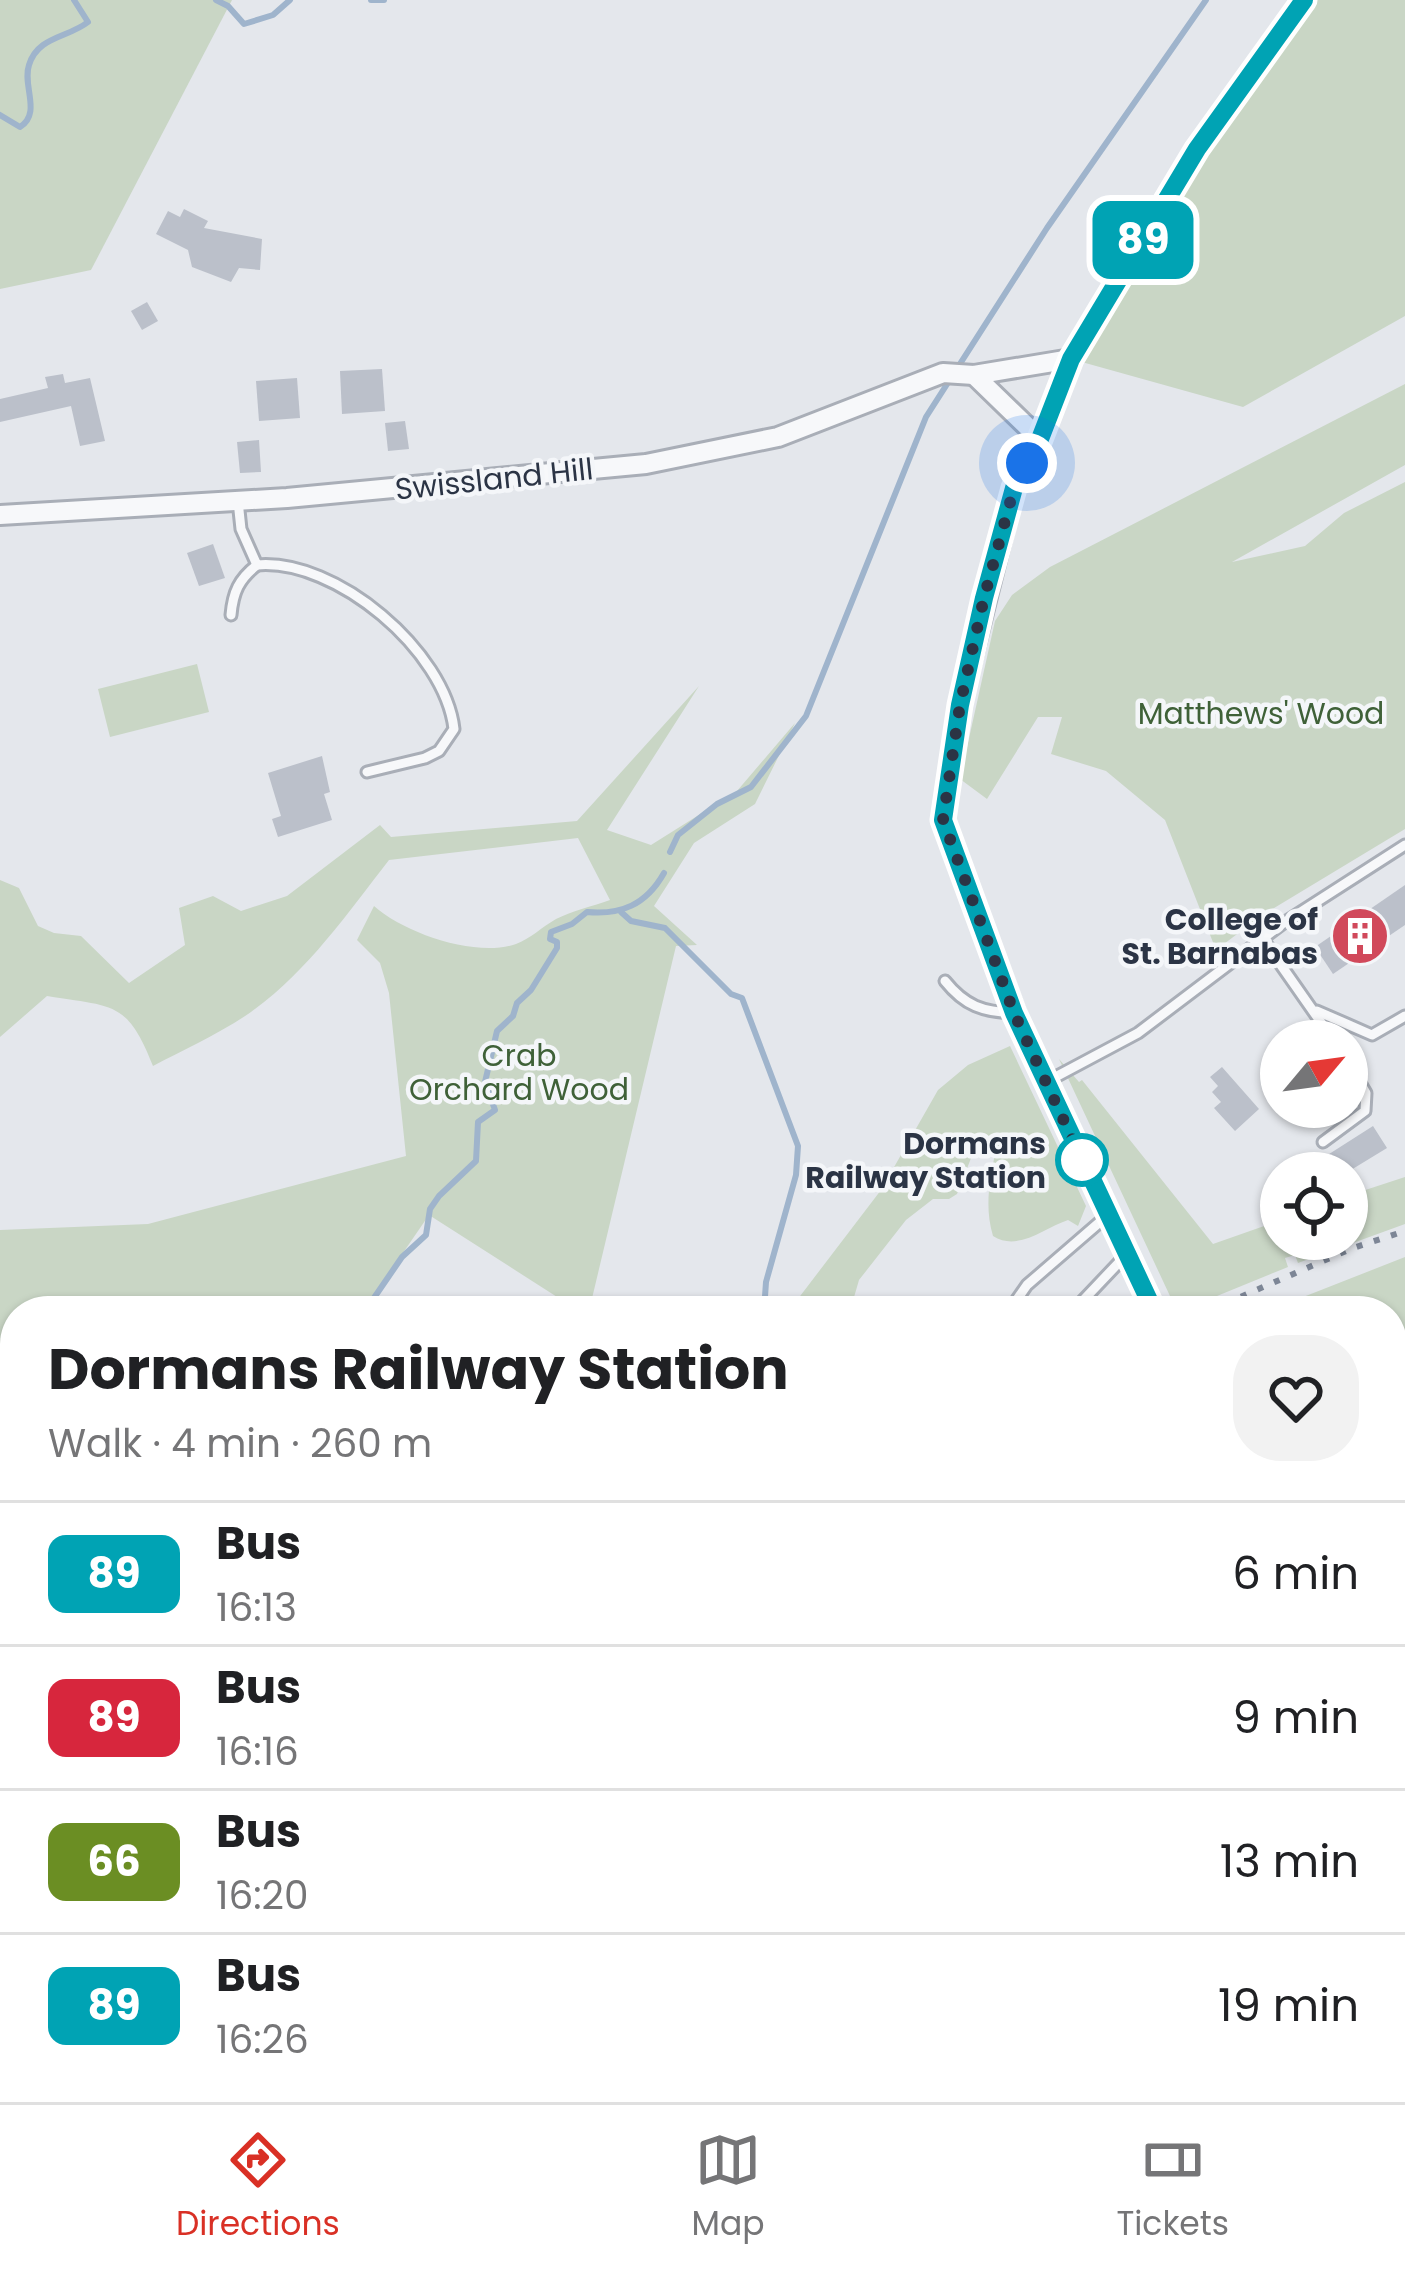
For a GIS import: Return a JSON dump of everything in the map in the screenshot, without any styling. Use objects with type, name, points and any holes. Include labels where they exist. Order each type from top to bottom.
[{"type":"street","points":[[1147,1296],[1014,1013],[943,820],[960,705],[1014,488],[1040,439],[1071,359],[1197,149],[1304,0]]},
{"type":"street","name":"Swissland Hill","points":[[0,515],[238,501],[646,464],[778,437],[943,373],[974,375],[1071,359]]},
{"type":"street","points":[[974,375],[1040,439]]},
{"type":"lane","points":[[238,501],[241,529],[257,565]]},
{"type":"lane","points":[[231,614],[233,595],[244,575],[257,565],[314,572],[400,634],[426,662],[448,697],[454,730],[439,751],[425,758],[367,772]]},
{"type":"lane","points":[[1046,1082],[1138,1034],[1262,938],[1405,845]]},
{"type":"lane","points":[[1262,938],[1320,1020]]},
{"type":"lane","points":[[945,981],[958,997],[981,1010],[1014,1013]]},
{"type":"lane","points":[[1312,1009],[1372,1035],[1405,1016]]},
{"type":"lane","points":[[1323,1142],[1342,1128]]},
{"type":"lane","points":[[1020,1296],[1108,1215]]},
{"type":"lane","points":[[1087,1296],[1126,1255]]},
{"type":"green space","points":[[0,0],[232,0],[91,270],[0,289]]},
{"type":"green space","points":[[1304,0],[1405,0],[1405,316],[1243,407],[1071,359]]},
{"type":"green space","name":"Matthews' Wood","points":[[1405,384],[1405,465],[1232,562],[1305,546],[1344,513],[1405,482],[1405,829],[1261,916],[1216,950],[1165,820],[1106,771],[1051,754],[1062,717],[1038,717],[987,799],[960,779],[995,621],[1012,595],[1050,567]]},
{"type":"green space","points":[[197,664],[209,712],[110,737],[98,689]]},
{"type":"green space","name":"Crab Orchard Wood","points":[[699,686],[607,830],[651,845],[737,791],[795,723],[755,804],[694,843],[654,906],[697,945],[676,946],[593,1296],[556,1296],[429,1215],[373,1296],[0,1296],[0,1230],[148,1224],[406,1156],[389,993],[380,963],[357,940],[374,906],[422,934],[481,948],[521,942],[562,916],[610,900],[578,838],[389,860],[325,941],[272,996],[228,1027],[153,1066],[125,1018],[88,1002],[47,996],[0,1037],[0,880],[19,888],[38,926],[81,936],[129,983],[185,945],[179,908],[213,896],[241,911],[287,896],[380,825],[391,837],[577,821]]},
{"type":"green space","points":[[1010,1046],[1086,1206],[1078,1226],[1068,1220],[1012,1241],[993,1236],[988,1203],[996,1149],[989,1143],[975,1148],[957,1194],[933,1199],[906,1220],[859,1280],[854,1296],[800,1296],[881,1190],[938,1090],[968,1065]]},
{"type":"green space","points":[[1059,1059],[1082,1080],[1213,1244],[1260,1227],[1260,1260],[1286,1260],[1288,1267],[1217,1296],[1170,1296]]},
{"type":"green space","points":[[1405,1177],[1405,1224],[1368,1237],[1368,1189]]},
{"type":"green space","points":[[1405,1257],[1405,1296],[1306,1296]]},
{"type":"building","points":[[184,209],[208,221],[204,228],[262,239],[260,270],[239,268],[231,282],[192,267],[188,250],[156,234],[168,211],[180,217]]},
{"type":"building","points":[[147,302],[158,321],[142,330],[131,311]]},
{"type":"building","points":[[382,369],[385,411],[342,414],[340,371]]},
{"type":"building","points":[[63,374],[65,383],[90,378],[105,441],[80,446],[71,406],[0,422],[0,399],[48,388],[45,377]]},
{"type":"building","points":[[297,378],[300,418],[259,421],[256,381]]},
{"type":"building","points":[[405,421],[409,449],[388,451],[385,423]]},
{"type":"building","points":[[259,440],[261,472],[240,473],[237,442]]},
{"type":"building","points":[[213,544],[225,578],[199,586],[187,553]]},
{"type":"building","points":[[322,756],[330,792],[324,794],[332,820],[278,837],[272,819],[281,816],[268,773]]},
{"type":"building","name":"College of St. Barnabas","points":[[1405,885],[1405,925],[1333,974],[1315,947]]},
{"type":"building","points":[[1222,1067],[1259,1109],[1235,1131],[1214,1108],[1221,1102],[1212,1092],[1218,1086],[1210,1077]]},
{"type":"building","points":[[1373,1126],[1387,1148],[1368,1160],[1368,1152],[1332,1152]]},
{"type":"waterway","points":[[0,115],[20,127],[26,121],[33,55],[46,43],[88,22],[74,0]]},
{"type":"waterway","points":[[216,0],[244,24],[273,15],[290,0]]},
{"type":"waterway","points":[[371,0],[384,0]]},
{"type":"waterway","points":[[670,852],[678,835],[717,804],[751,787],[806,716],[926,417],[1047,228],[1206,0]]},
{"type":"waterway","points":[[375,1296],[402,1257],[426,1235],[430,1209],[439,1196],[476,1161],[478,1122],[495,1110],[485,1082],[497,1031],[513,1016],[517,1003],[531,990],[557,948],[551,932],[587,912],[631,906],[664,873]]},
{"type":"waterway","points":[[621,912],[631,921],[665,928],[731,994],[742,998],[798,1146],[796,1175],[765,1296]]},
{"type":"railway","points":[[1243,1296],[1405,1231]]},
{"type":"bus line","name":"89","points":[[1146,1296],[1014,1013],[943,820],[960,705],[1014,488],[1040,439],[1071,359],[1197,149],[1304,0]]},
{"type":"place","name":"College of St. Barnabas","points":[[1360,936]]},
{"type":"place","name":"Dormans Railway Station","points":[[1082,1160]]},
{"type":"route","points":[[1027,463],[1014,488],[984,598],[960,705],[943,820],[1014,1013],[1082,1160]]}]
